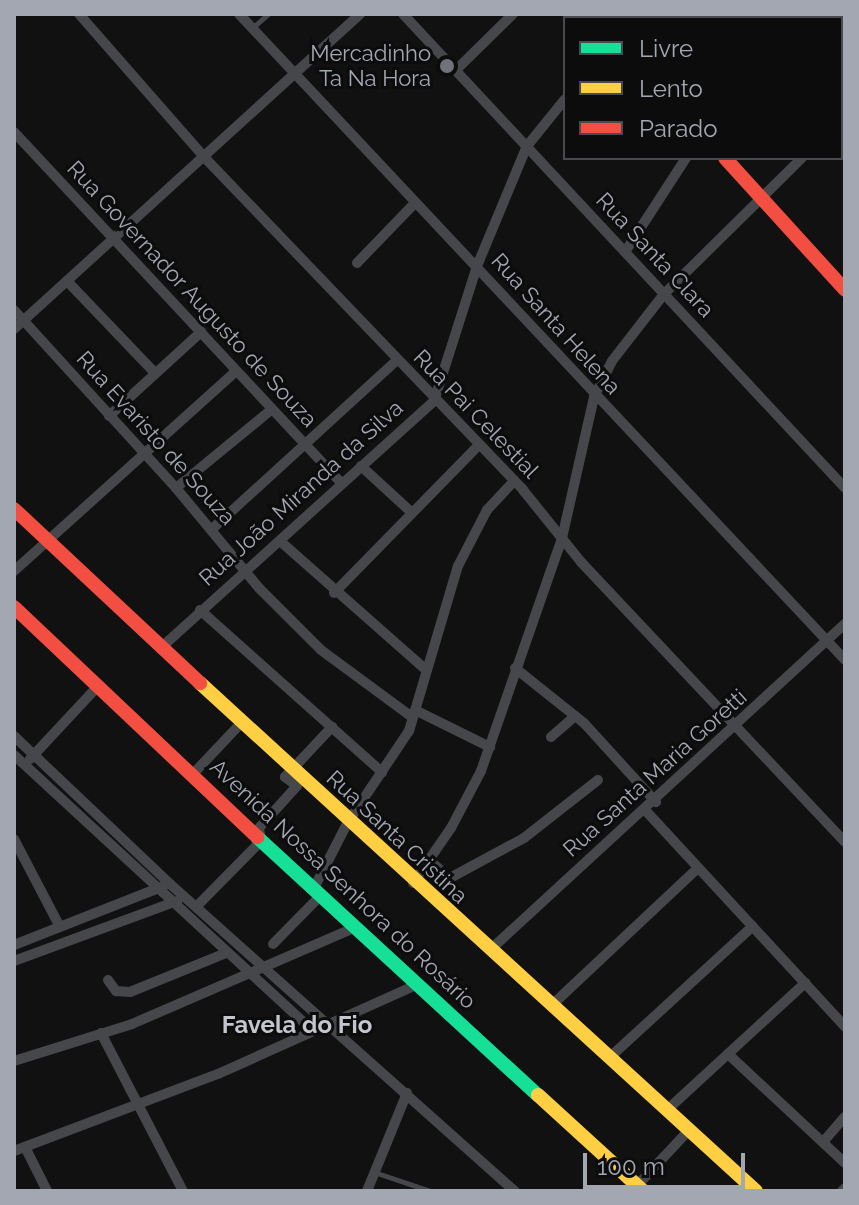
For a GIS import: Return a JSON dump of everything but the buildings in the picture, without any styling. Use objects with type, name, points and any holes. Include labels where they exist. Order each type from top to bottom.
[{"type":"main road","points":[[727,160],[845,290]]},
{"type":"main road","name":"Rua Santa Cristina","points":[[14,509],[164,645],[241,723],[413,883],[756,1191]]},
{"type":"main road","name":"Avenida Nossa Senhora do Rosário","points":[[14,607],[316,893],[638,1189]]},
{"type":"street","name":"Rua Pai Celestial","points":[[79,14],[206,159],[434,401],[514,481],[562,538],[845,842]]},
{"type":"street","name":"Rua Santa Helena","points":[[239,14],[295,77],[477,266],[594,397],[845,660]]},
{"type":"street","points":[[14,329],[206,159],[360,14]]},
{"type":"street","name":"Rua Santa Clara","points":[[403,14],[845,488]]},
{"type":"street","points":[[456,70],[513,14]]},
{"type":"street","name":"Rua João Miranda da Silva","points":[[164,645],[434,401],[477,266],[527,146],[563,101]]},
{"type":"street","name":"Rua Governador Augusto de Souza","points":[[14,132],[341,483]]},
{"type":"street","points":[[625,252],[685,160]]},
{"type":"street","points":[[413,883],[467,799],[490,747],[562,538],[594,397],[612,361],[664,294],[764,200],[800,160]]},
{"type":"street","points":[[357,263],[415,203]]},
{"type":"street","points":[[67,281],[155,373]]},
{"type":"street","name":"Rua Evaristo de Souza","points":[[14,310],[176,488],[246,571],[321,650],[414,714],[490,747]]},
{"type":"street","points":[[109,416],[201,332]]},
{"type":"street","points":[[212,529],[396,361]]},
{"type":"street","points":[[14,571],[46,538],[236,371]]},
{"type":"street","points":[[176,488],[271,410]]},
{"type":"street","points":[[334,593],[479,445]]},
{"type":"street","points":[[361,466],[411,512]]},
{"type":"street","points":[[273,944],[316,893],[348,822],[382,772],[414,714],[458,566],[487,510],[514,481]]},
{"type":"street","points":[[280,541],[334,593],[425,669]]},
{"type":"street","points":[[200,610],[382,772]]},
{"type":"street","name":"Rua Santa Maria Goretti","points":[[490,950],[656,802],[845,623]]},
{"type":"street","points":[[515,668],[575,716],[656,802]]},
{"type":"street","points":[[24,765],[99,685]]},
{"type":"street","points":[[551,737],[575,716]]},
{"type":"street","points":[[193,774],[241,723]]},
{"type":"street","points":[[197,906],[261,841],[259,828],[297,786],[285,777],[332,727]]},
{"type":"street","points":[[14,736],[18,746],[35,754],[170,884],[226,953],[312,1030]]},
{"type":"street","points":[[14,755],[158,888],[197,906],[515,1191]]},
{"type":"street","points":[[429,860],[450,878],[524,838],[598,780]]},
{"type":"street","points":[[646,811],[845,1027]]},
{"type":"street","points":[[14,839],[60,927]]},
{"type":"street","points":[[552,1005],[698,868]]},
{"type":"street","points":[[14,945],[170,884]]},
{"type":"street","points":[[14,961],[180,900]]},
{"type":"street","points":[[609,1058],[753,926]]},
{"type":"street","points":[[14,1061],[101,1033],[354,928]]},
{"type":"street","points":[[108,980],[116,991],[130,992],[226,953]]},
{"type":"street","points":[[667,1110],[805,983]]},
{"type":"street","points":[[47,1191],[19,1149],[137,1106],[418,984]]},
{"type":"street","points":[[101,1033],[183,1191]]},
{"type":"street","points":[[728,1054],[845,1163]]},
{"type":"street","points":[[367,1191],[407,1093]]},
{"type":"street","points":[[823,1142],[845,1117]]},
{"type":"street","points":[[638,1189],[689,1130]]},
{"type":"lane","points":[[252,28],[268,14]]},
{"type":"lane","points":[[373,1172],[430,1191]]},
{"type":"shaded area","points":[[643,14],[734,14],[688,16]]},
{"type":"traffic: fast","points":[[257,837],[538,1095]]},
{"type":"traffic: slow","points":[[200,683],[756,1191]]},
{"type":"traffic: slow","points":[[538,1095],[643,1191]]},
{"type":"traffic: jam","points":[[727,160],[845,290]]},
{"type":"traffic: jam","points":[[14,509],[200,683]]},
{"type":"traffic: jam","points":[[14,607],[257,837]]},
{"type":"place","name":"Mercadinho Ta Na Hora","points":[[447,66]]},
{"type":"district","name":"Favela do Fio","points":[[297,1025]]}]
